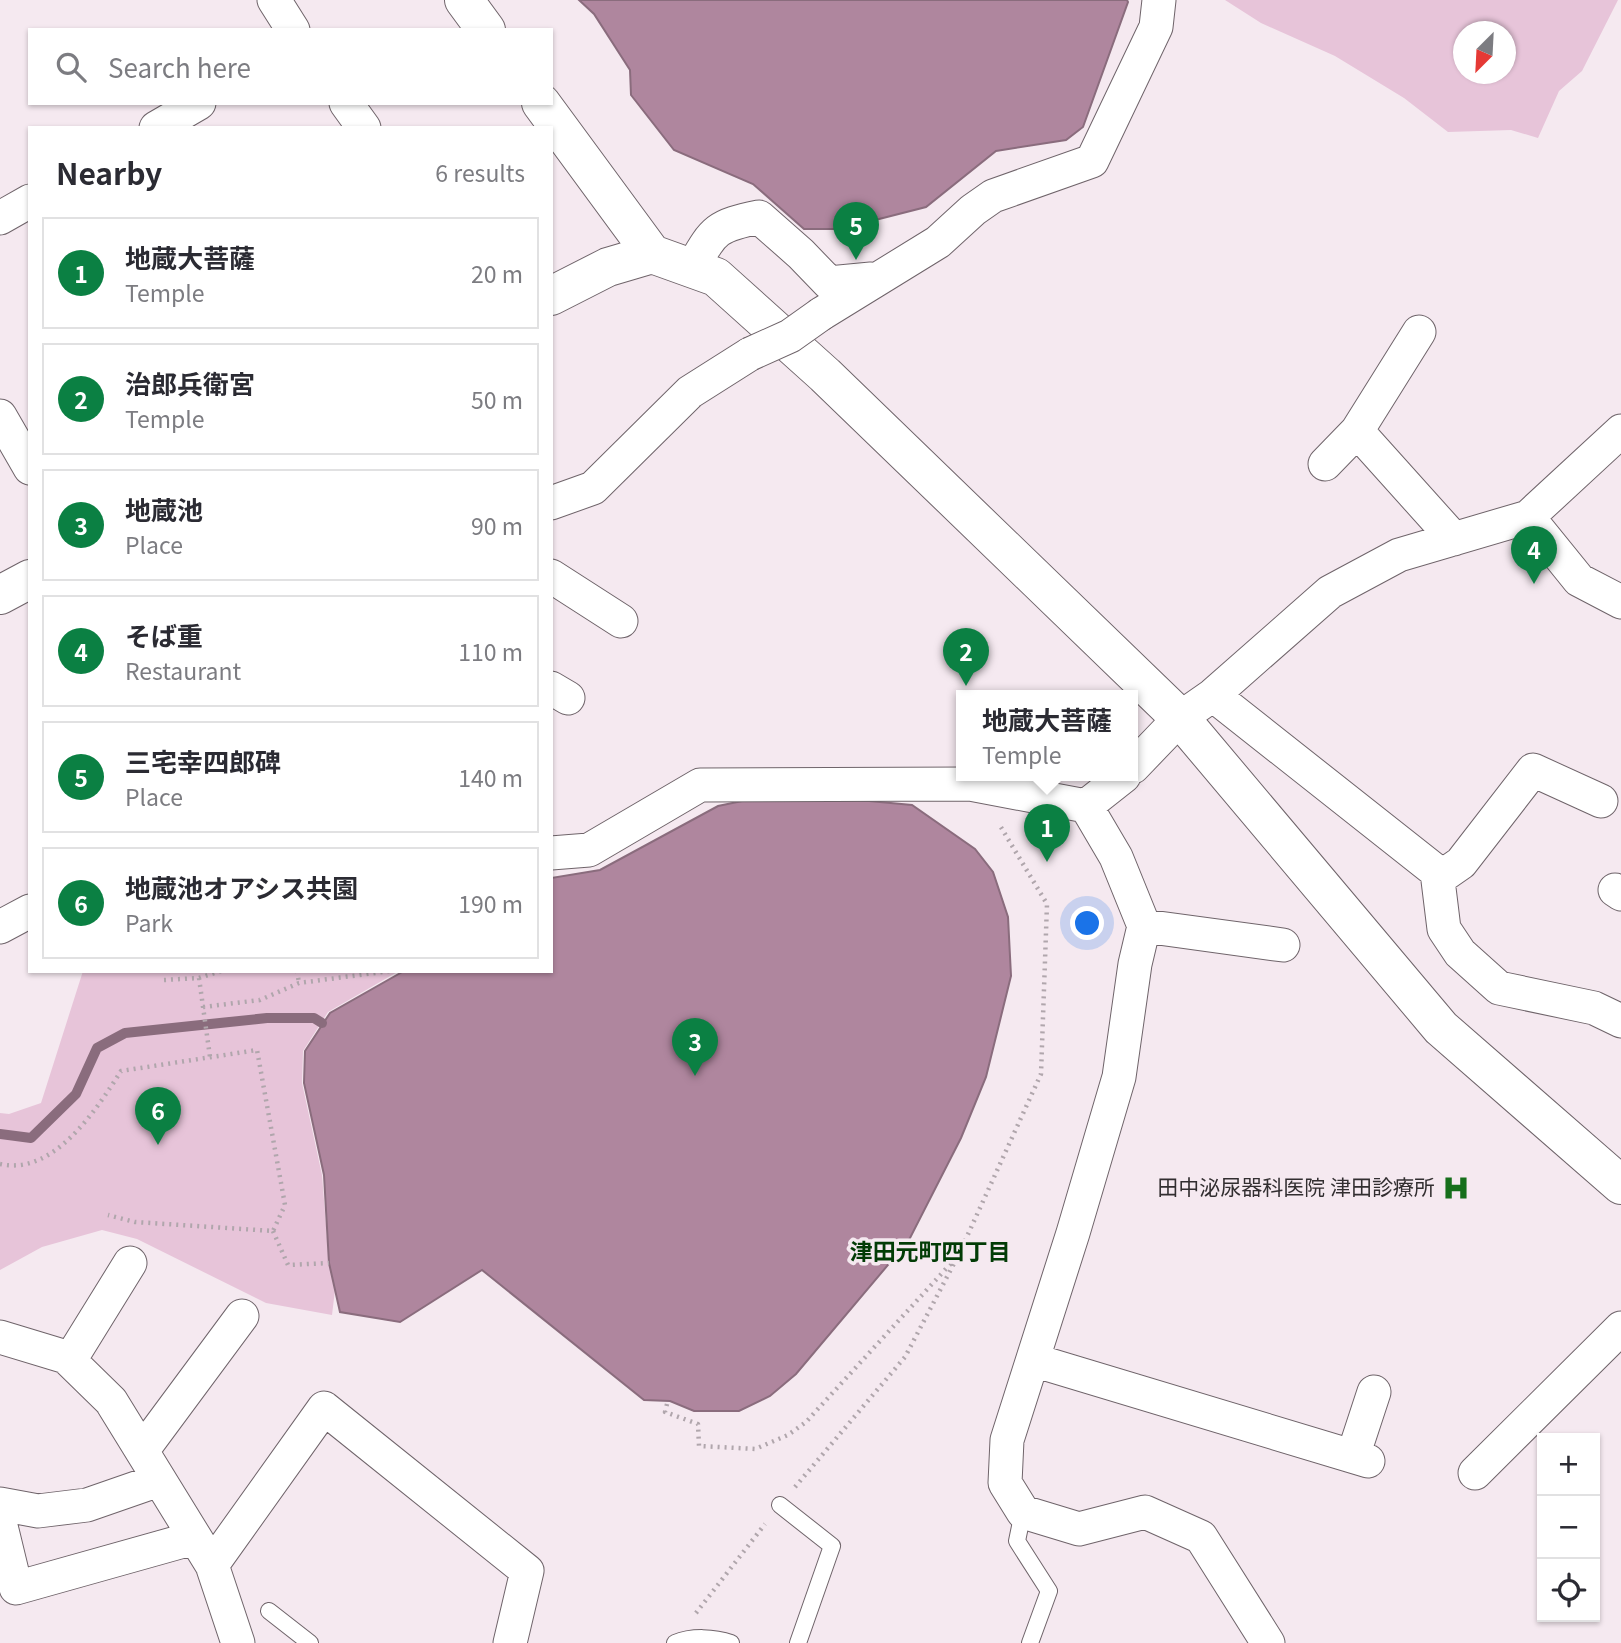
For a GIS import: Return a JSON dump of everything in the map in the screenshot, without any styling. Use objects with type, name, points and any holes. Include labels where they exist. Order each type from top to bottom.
[{"type":"street","points":[[274,0],[292,28]]},
{"type":"street","points":[[464,0],[485,28]]},
{"type":"street","points":[[553,502],[593,488],[690,392],[750,354],[790,336],[875,279],[938,242],[993,196],[1092,161],[1156,27],[1159,0]]},
{"type":"street","points":[[159,126],[195,105]]},
{"type":"street","points":[[347,105],[363,126]]},
{"type":"street","points":[[542,105],[652,254],[716,276],[825,375],[1180,718],[1441,1028],[1621,1185]]},
{"type":"street","points":[[0,218],[28,202]]},
{"type":"street","points":[[692,268],[708,240],[724,225],[759,218],[801,254],[829,283],[875,279]]},
{"type":"street","points":[[553,295],[608,267],[652,254]]},
{"type":"street","points":[[1325,464],[1357,431],[1419,332]]},
{"type":"street","points":[[1357,431],[1454,539]]},
{"type":"street","points":[[1138,762],[1180,718],[1213,695],[1330,592],[1399,555],[1528,517],[1621,431]]},
{"type":"street","points":[[1528,517],[1580,580],[1621,601]]},
{"type":"street","points":[[553,577],[621,621]]},
{"type":"street","points":[[0,595],[28,580]]},
{"type":"street","points":[[1213,695],[1437,873],[1444,929],[1460,953],[1499,988],[1594,1008],[1621,1021]]},
{"type":"street","points":[[1438,879],[1461,863],[1533,771],[1601,801]]},
{"type":"street","points":[[1086,806],[1118,781]]},
{"type":"street","points":[[553,853],[589,850],[699,785],[970,784],[1086,806],[1116,857],[1144,926],[1135,964],[1119,1077],[1007,1440],[1005,1483],[1023,1512],[1079,1530],[1145,1512],[1201,1538],[1268,1643]]},
{"type":"street","points":[[0,927],[28,912]]},
{"type":"street","points":[[1144,926],[1283,945]]},
{"type":"street","points":[[70,1360],[130,1263]]},
{"type":"street","points":[[142,1451],[242,1316]]},
{"type":"street","points":[[1475,1474],[1621,1328]]},
{"type":"street","points":[[0,1337],[70,1360],[111,1401],[212,1565],[238,1643]]},
{"type":"street","points":[[1033,1360],[1361,1459],[1374,1392]]},
{"type":"street","points":[[212,1565],[324,1408],[527,1571],[510,1643]]},
{"type":"street","points":[[0,1504],[38,1511],[86,1505],[159,1480]]},
{"type":"street","points":[[0,1522],[16,1588],[194,1538]]},
{"type":"lane","points":[[780,1505],[832,1546],[798,1643]]},
{"type":"lane","points":[[1023,1512],[1017,1541],[1049,1591],[1030,1643]]},
{"type":"lane","points":[[269,1611],[310,1643]]},
{"type":"lane","points":[[675,1643],[685,1639],[720,1639],[731,1643]]},
{"type":"path","points":[[690,1621],[780,1505],[905,1357],[959,1254],[1041,1074],[1047,904],[1013,844],[970,784]]},
{"type":"path","points":[[164,980],[199,978],[215,973]]},
{"type":"path","points":[[297,973],[299,983]]},
{"type":"path","points":[[203,1007],[260,1000],[299,983],[375,973]]},
{"type":"path","points":[[199,978],[210,1057]]},
{"type":"path","points":[[0,1164],[14,1167],[52,1153],[96,1110],[121,1072],[257,1050],[285,1205],[273,1231],[288,1265],[329,1263]]},
{"type":"path","points":[[108,1215],[135,1222],[273,1231]]},
{"type":"path","points":[[667,1404],[665,1412],[698,1424],[699,1446],[755,1449],[788,1436],[806,1422],[959,1254]]},
{"type":"shaded area","points":[[579,0],[1128,2],[1083,127],[1066,140],[996,151],[926,207],[840,229],[804,229],[753,184],[674,150],[631,95],[630,70],[594,14]]},
{"type":"shaded area","points":[[1225,0],[1618,0],[1582,71],[1559,91],[1538,138],[1511,130],[1448,132],[1404,98],[1335,56],[1261,23]]},
{"type":"shaded area","points":[[837,798],[912,805],[975,849],[993,872],[1008,917],[1011,976],[986,1077],[961,1138],[909,1240],[796,1374],[770,1396],[739,1411],[694,1411],[670,1401],[644,1400],[482,1270],[400,1322],[340,1312],[329,1263],[324,1175],[304,1083],[305,1051],[330,1013],[400,973],[553,973],[553,878],[600,870],[718,806],[747,800]]},
{"type":"shaded area","points":[[82,973],[396,973],[328,1012],[303,1051],[302,1083],[322,1175],[329,1263],[335,1290],[332,1315],[266,1303],[137,1239],[102,1230],[42,1247],[0,1270],[0,1113],[9,1114],[41,1103]]},
{"type":"waterway","points":[[0,1134],[31,1138],[76,1094],[97,1048],[125,1033],[267,1018],[314,1018],[322,1023]]},
{"type":"place","name":"三宅幸四郎碑","points":[[856,260]]},
{"type":"place","name":"そば重","points":[[1534,584]]},
{"type":"place","name":"治郎兵衛宮","points":[[966,686]]},
{"type":"place","name":"地蔵大菩薩","points":[[1047,862]]},
{"type":"place","name":"地蔵池","points":[[695,1076]]},
{"type":"place","name":"地蔵池オアシス共園","points":[[158,1145]]},
{"type":"place","name":"田中泌尿器科医院 津田診療所","points":[[1456,1188]]},
{"type":"district","name":"津田元町四丁目","points":[[930,1252]]}]
